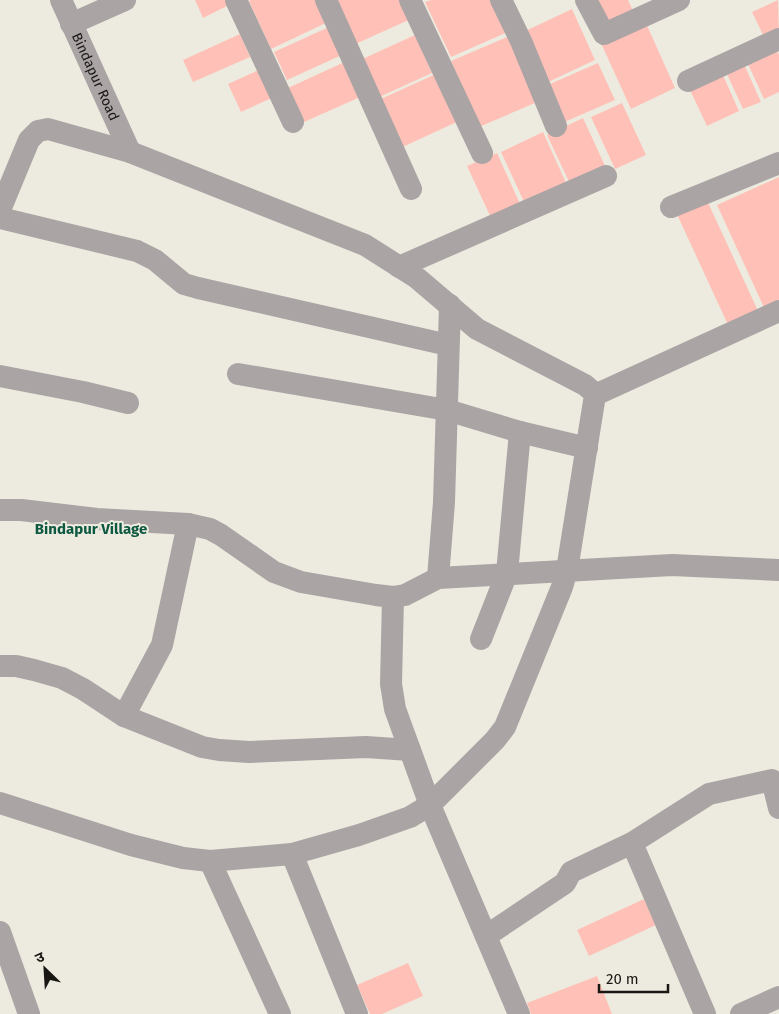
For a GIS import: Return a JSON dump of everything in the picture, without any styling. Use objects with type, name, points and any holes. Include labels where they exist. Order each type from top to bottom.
[{"type":"street","name":"Bindapur Road","points":[[60,0],[130,152]]},
{"type":"street","points":[[71,24],[126,0]]},
{"type":"street","points":[[236,0],[293,122]]},
{"type":"street","points":[[326,0],[411,189]]},
{"type":"street","points":[[410,0],[482,153]]},
{"type":"street","points":[[501,0],[521,41],[556,126]]},
{"type":"street","points":[[586,0],[604,34],[679,0]]},
{"type":"street","points":[[688,81],[779,39]]},
{"type":"street","points":[[0,210],[29,140],[38,130],[48,129],[130,152],[365,245],[417,278],[476,328],[585,385],[595,396],[567,570],[562,587],[505,727],[430,805],[410,817],[359,835],[292,854],[210,861],[182,858],[131,845],[0,802]]},
{"type":"street","points":[[671,207],[779,163]]},
{"type":"street","points":[[399,267],[606,176]]},
{"type":"street","points":[[0,218],[137,251],[156,260],[184,284],[198,288],[448,345]]},
{"type":"street","points":[[438,578],[444,502],[450,306]]},
{"type":"street","points":[[595,396],[779,311]]},
{"type":"street","points":[[238,374],[447,410],[520,432],[587,448]]},
{"type":"street","points":[[0,376],[128,403]]},
{"type":"street","points":[[481,639],[507,574],[520,432]]},
{"type":"street","points":[[0,510],[21,510],[97,519],[188,524],[210,529],[274,572],[301,582],[393,597],[413,591],[438,578],[672,565],[779,570]]},
{"type":"street","points":[[124,716],[162,645],[188,524]]},
{"type":"street","points":[[393,597],[392,684],[396,709],[430,805],[486,936],[516,1013]]},
{"type":"street","points":[[0,666],[16,666],[62,678],[83,689],[124,716],[202,747],[219,750],[284,752],[366,747],[410,750]]},
{"type":"street","points":[[486,936],[565,883],[570,872],[632,844],[709,794],[772,780],[779,808]]},
{"type":"street","points":[[632,844],[705,1014]]},
{"type":"street","points":[[292,854],[357,1014]]},
{"type":"street","points":[[210,861],[280,1014]]},
{"type":"street","points":[[0,932],[9,986],[29,1014]]},
{"type":"street","points":[[741,1014],[779,997]]},
{"type":"building","points":[[195,0],[229,0],[231,4],[203,18]]},
{"type":"building","points":[[318,0],[328,22],[271,49],[249,1]]},
{"type":"building","points":[[330,0],[403,0],[411,19],[351,46]]},
{"type":"building","points":[[431,0],[495,0],[510,31],[451,57],[425,2]]},
{"type":"building","points":[[594,0],[628,0],[633,11],[605,24]]},
{"type":"building","points":[[778,0],[779,38],[767,43],[752,12]]},
{"type":"building","points":[[572,9],[595,60],[544,84],[521,33]]},
{"type":"building","points":[[645,21],[675,88],[631,109],[600,41]]},
{"type":"building","points":[[331,26],[344,54],[287,80],[274,52]]},
{"type":"building","points":[[240,34],[250,57],[193,82],[183,60]]},
{"type":"building","points":[[514,34],[542,100],[479,127],[451,61]]},
{"type":"building","points":[[415,35],[432,73],[375,99],[358,61]]},
{"type":"building","points":[[777,50],[779,55],[779,92],[764,99],[748,64]]},
{"type":"building","points":[[351,59],[367,94],[304,122],[288,88]]},
{"type":"building","points":[[598,63],[615,100],[560,124],[543,87]]},
{"type":"building","points":[[744,64],[761,102],[743,109],[726,72]]},
{"type":"building","points":[[263,68],[276,96],[241,112],[228,84]]},
{"type":"building","points":[[438,73],[459,121],[396,150],[374,102]]},
{"type":"building","points":[[722,73],[739,111],[707,126],[689,88]]},
{"type":"building","points":[[622,103],[646,155],[615,169],[591,117]]},
{"type":"building","points":[[583,118],[607,170],[571,186],[547,135]]},
{"type":"building","points":[[543,132],[567,185],[525,204],[501,152]]},
{"type":"building","points":[[497,153],[521,206],[492,220],[467,166]]},
{"type":"building","points":[[779,177],[779,309],[767,314],[717,205]]},
{"type":"building","points":[[705,196],[759,313],[729,327],[675,210]]},
{"type":"building","points":[[644,899],[656,925],[589,956],[577,930]]},
{"type":"building","points":[[408,963],[423,996],[382,1014],[370,1014],[357,985]]},
{"type":"building","points":[[597,976],[612,1014],[531,1014],[527,1003]]},
{"type":"district","name":"Bindapur Village","points":[[91,529]]}]
